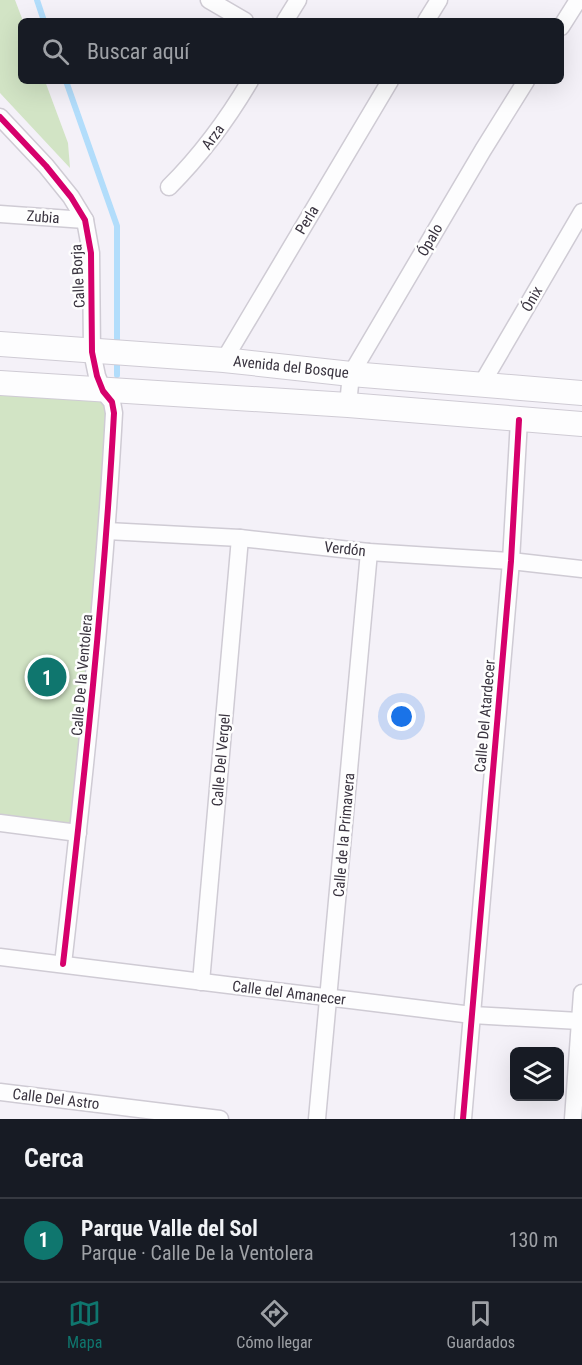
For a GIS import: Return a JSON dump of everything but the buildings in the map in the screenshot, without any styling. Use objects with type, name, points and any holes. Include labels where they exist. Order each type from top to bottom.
[{"type":"street","points":[[209,0],[240,18]]},
{"type":"street","points":[[287,18],[298,0]]},
{"type":"street","points":[[428,18],[439,0]]},
{"type":"street","points":[[564,22],[578,0]]},
{"type":"street","name":"Arza","points":[[169,187],[194,162],[232,111],[248,84]]},
{"type":"street","name":"Perla","points":[[224,360],[388,84]]},
{"type":"street","name":"Ópalo","points":[[348,405],[351,374],[524,84]]},
{"type":"street","name":"Calle Borja","points":[[0,117],[46,166],[71,197],[85,220],[91,253],[100,352],[97,376],[103,391]]},
{"type":"street","name":"Ónix","points":[[481,385],[582,212]]},
{"type":"street","name":"Zubia","points":[[0,214],[85,220]]},
{"type":"street","name":"Avenida del Bosque","points":[[0,344],[224,360],[351,374],[582,393]]},
{"type":"street","points":[[0,383],[348,405],[582,424]]},
{"type":"street","name":"Calle De la Ventolera","points":[[63,964],[107,531],[114,413],[112,402],[103,391]]},
{"type":"street","name":"Calle Del Atardecer","points":[[463,1119],[511,561],[519,420]]},
{"type":"street","name":"Verdón","points":[[107,531],[240,538],[369,552],[511,561],[582,569]]},
{"type":"street","name":"Calle Del Vergel","points":[[201,982],[240,538]]},
{"type":"street","name":"Calle de la Primavera","points":[[317,1119],[369,552]]},
{"type":"street","points":[[0,823],[78,833]]},
{"type":"street","name":"Calle del Amanecer","points":[[0,957],[472,1015],[579,1022]]},
{"type":"street","points":[[573,1119],[582,993]]},
{"type":"street","name":"Calle Del Astro","points":[[0,1092],[220,1119]]},
{"type":"green space","points":[[0,0],[15,0],[22,18],[18,18],[18,84],[46,84],[68,143],[70,168],[0,93]]},
{"type":"green space","points":[[0,383],[112,402],[78,833],[0,823]]},
{"type":"waterway","points":[[37,0],[43,18]]},
{"type":"waterway","points":[[67,84],[117,226],[117,347]]},
{"type":"waterway","points":[[117,357],[117,375]]},
{"type":"cycle path","points":[[0,117],[46,166],[71,197],[85,220],[91,253],[92,352],[97,376],[103,391],[112,402],[114,413],[99,620],[63,964]]},
{"type":"cycle path","points":[[463,1119],[511,561],[519,420]]},
{"type":"place","name":"Parque Valle del Sol","points":[[47,677]]}]
